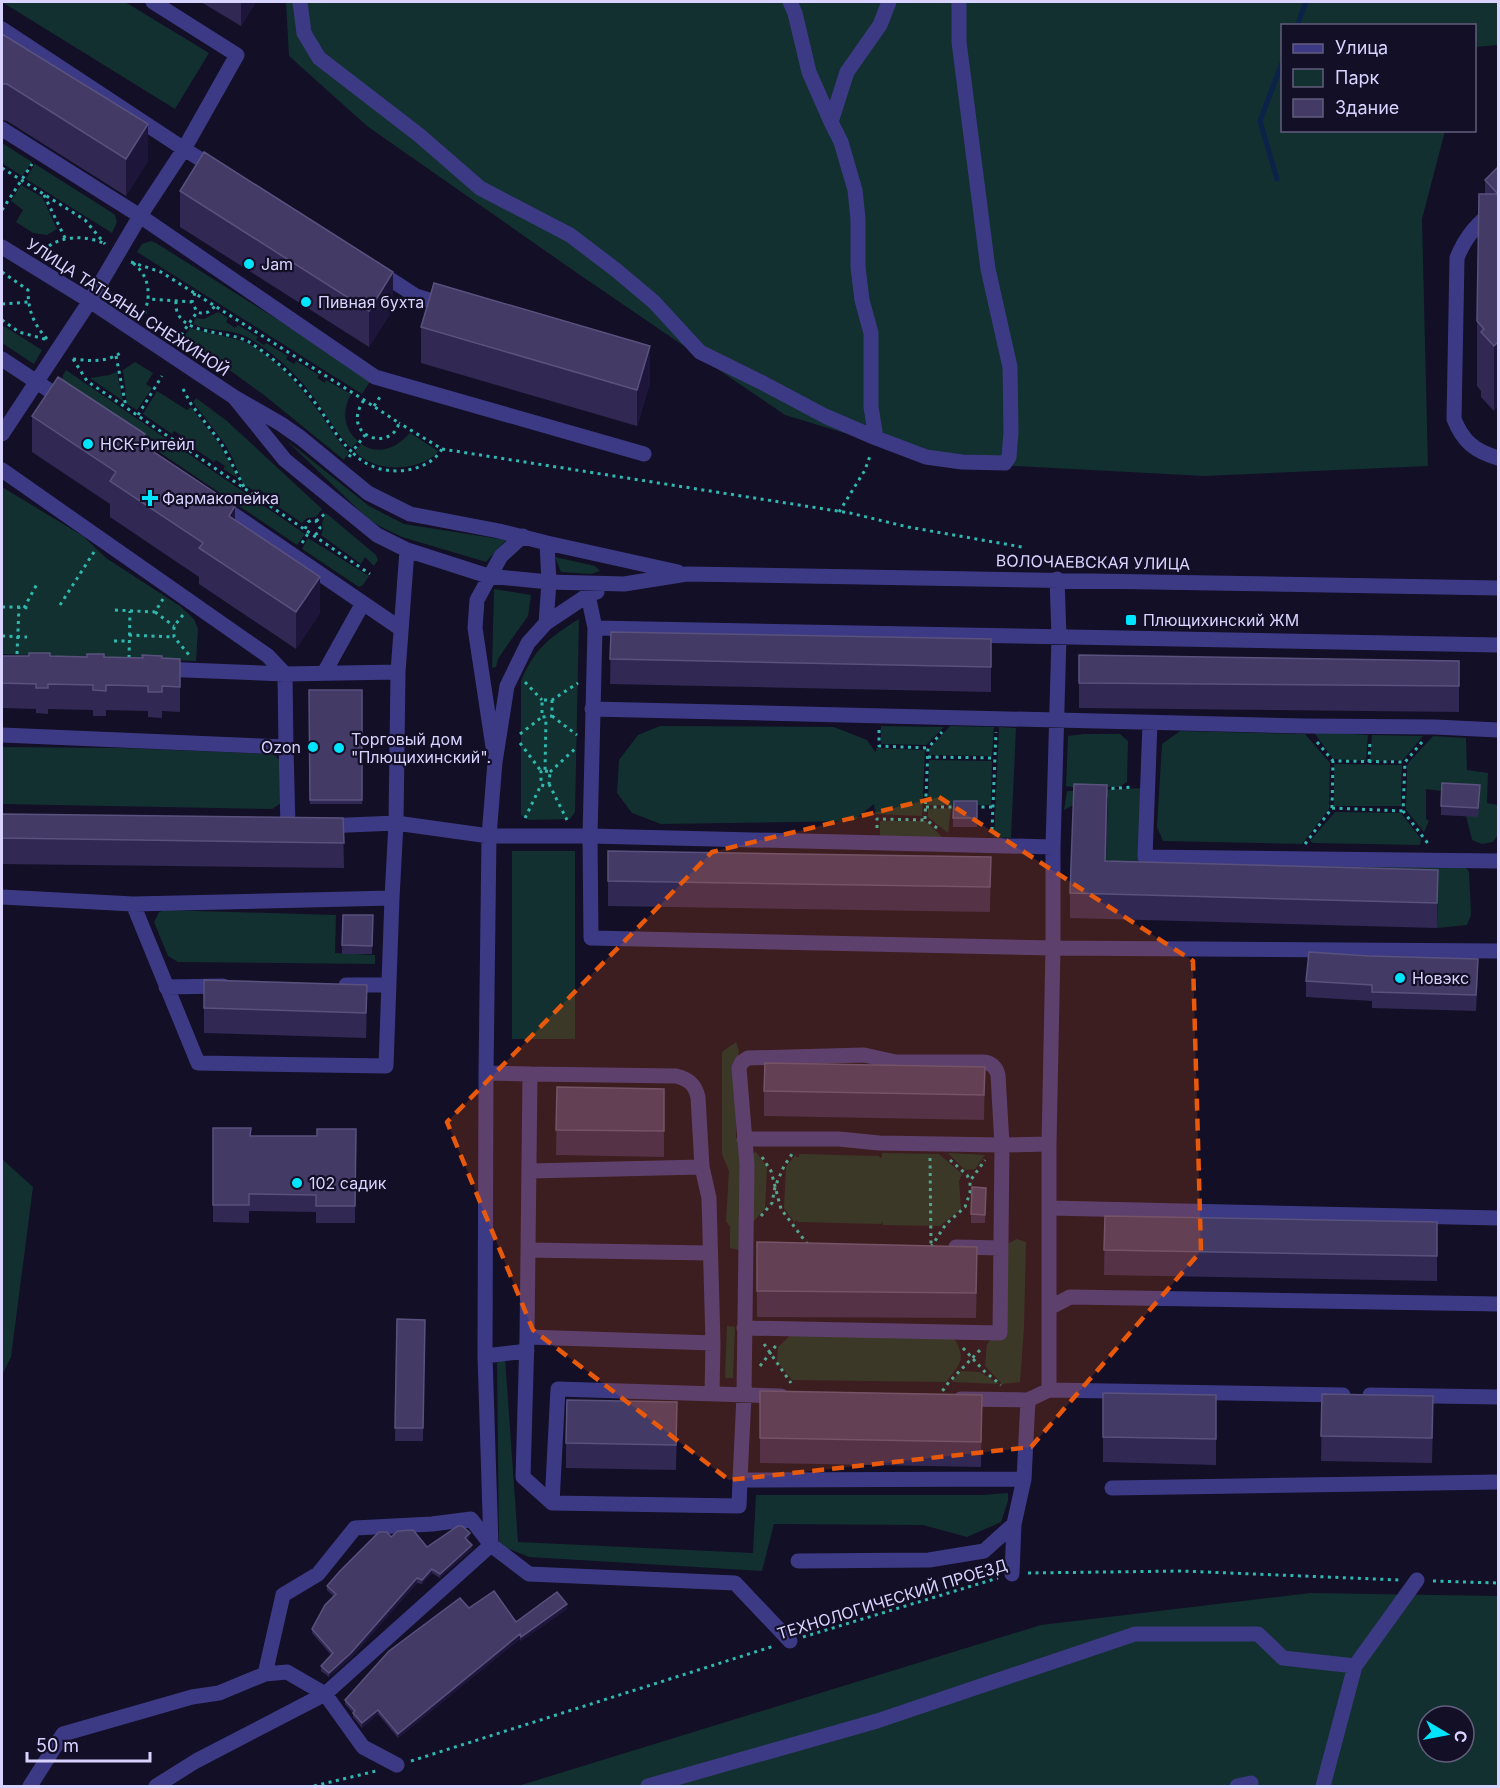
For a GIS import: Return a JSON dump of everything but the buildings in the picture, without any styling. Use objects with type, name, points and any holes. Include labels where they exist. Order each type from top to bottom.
[{"type":"street","points":[[2,434],[90,301],[140,216],[184,149],[237,55],[153,2]]},
{"type":"street","points":[[300,2],[304,33],[318,58],[419,135],[480,188],[570,235],[616,270],[654,302],[700,352],[825,416],[926,457],[962,462],[1005,463],[1009,457],[1011,432],[1010,367],[988,269],[959,42],[959,2]]},
{"type":"street","points":[[790,2],[795,13],[809,72],[842,142],[855,190],[858,219],[858,267],[862,300],[871,333],[871,407],[876,438]]},
{"type":"street","points":[[831,122],[847,72],[880,26],[889,2]]},
{"type":"street","points":[[2,29],[224,174]]},
{"type":"street","points":[[2,129],[140,216],[375,377],[644,454]]},
{"type":"street","points":[[1498,208],[1470,234],[1462,244],[1457,258],[1454,419],[1458,431],[1466,441],[1479,452],[1498,458]]},
{"type":"street","name":"УЛИЦА ТАТЬЯНЫ СНЕЖИНОЙ","points":[[2,247],[90,301],[234,397],[281,424],[368,493],[410,514],[523,536]]},
{"type":"street","points":[[366,264],[416,296],[461,310]]},
{"type":"street","points":[[2,359],[76,408]]},
{"type":"street","name":"УЛИЦА ТАТЬЯНЫ СНЕЖИНОЙ","points":[[234,397],[285,460],[377,535],[407,550],[488,576]]},
{"type":"street","points":[[2,470],[268,656],[285,674],[286,747],[294,827],[396,823],[489,836],[590,836],[1053,847]]},
{"type":"street","points":[[205,495],[401,628]]},
{"type":"street","points":[[495,762],[476,628],[477,600],[488,576],[501,556],[523,536]]},
{"type":"street","name":"ВОЛОЧАЕВСКАЯ УЛИЦА","points":[[523,536],[687,574]]},
{"type":"street","points":[[546,623],[549,582],[547,543]]},
{"type":"street","points":[[133,904],[198,1063],[386,1066],[396,823],[398,672],[407,550]]},
{"type":"street","name":"ВОЛОЧАЕВСКАЯ УЛИЦА","points":[[488,576],[549,582],[624,584],[687,574],[1498,588]]},
{"type":"street","points":[[1049,1390],[1049,1144],[1053,847],[1059,637],[1057,579]]},
{"type":"street","points":[[491,1545],[484,1356],[489,836],[495,762],[507,686],[528,642],[546,623],[588,596],[624,584]]},
{"type":"street","points":[[588,596],[595,628],[590,836],[591,938],[1053,948],[1498,951]]},
{"type":"street","points":[[324,673],[363,603]]},
{"type":"street","points":[[595,628],[1498,645]]},
{"type":"street","points":[[145,669],[285,674],[398,672]]},
{"type":"street","points":[[592,709],[1498,730]]},
{"type":"street","points":[[1150,723],[1145,857],[1498,861]]},
{"type":"street","points":[[2,735],[286,747]]},
{"type":"street","points":[[2,897],[133,904],[392,898]]},
{"type":"street","points":[[330,986],[388,985]]},
{"type":"street","points":[[166,987],[237,986]]},
{"type":"street","points":[[530,1074],[523,1477],[552,1503],[739,1506],[750,1244],[747,1165],[749,1139],[739,1068],[745,1059],[864,1055],[896,1062],[982,1062],[996,1068],[1002,1145],[1000,1333],[748,1328]]},
{"type":"street","points":[[486,1073],[669,1076],[686,1080],[695,1086],[698,1097],[702,1167],[709,1198],[712,1393]]},
{"type":"street","points":[[749,1139],[839,1139],[879,1143],[934,1144],[1049,1144]]},
{"type":"street","points":[[530,1171],[702,1167]]},
{"type":"street","points":[[1050,1208],[1498,1218]]},
{"type":"street","points":[[942,1247],[1001,1248]]},
{"type":"street","points":[[528,1250],[710,1253]]},
{"type":"street","points":[[1049,1308],[1070,1298],[1498,1304]]},
{"type":"street","points":[[484,1356],[527,1344],[713,1343]]},
{"type":"street","points":[[552,1503],[558,1389],[712,1393],[744,1391],[801,1396]]},
{"type":"street","points":[[937,1398],[1028,1400],[1049,1390],[1498,1397]]},
{"type":"street","points":[[1012,1574],[1014,1524],[1024,1479],[1028,1400]]},
{"type":"street","points":[[740,1480],[1024,1479]]},
{"type":"street","points":[[1112,1488],[1498,1482]]},
{"type":"street","points":[[266,1674],[283,1595],[318,1574],[355,1528],[432,1524],[471,1519],[491,1545],[529,1574],[735,1583],[790,1641]]},
{"type":"street","points":[[798,1561],[929,1560],[984,1551],[1014,1524]]},
{"type":"street","points":[[156,1786],[196,1761],[325,1694],[491,1545]]},
{"type":"street","points":[[1323,1786],[1355,1666],[1418,1580]]},
{"type":"street","points":[[648,1786],[876,1721],[1135,1634],[1258,1634],[1283,1658],[1355,1666]]},
{"type":"street","points":[[30,1786],[63,1734],[192,1697],[219,1693],[266,1674],[287,1672],[325,1694],[363,1747],[398,1765]]},
{"type":"path","points":[[2,210],[33,163]]},
{"type":"path","points":[[2,168],[86,220],[105,244],[79,237],[49,246]]},
{"type":"path","points":[[43,194],[66,240]]},
{"type":"path","points":[[145,313],[149,290],[147,280],[141,270],[131,262],[161,272],[442,449],[839,512],[1023,547]]},
{"type":"path","points":[[2,272],[28,290],[33,322],[48,340],[19,332],[2,320]]},
{"type":"path","points":[[195,293],[192,302],[197,312],[207,313],[215,306]]},
{"type":"path","points":[[148,299],[192,302]]},
{"type":"path","points":[[176,301],[175,306],[179,315],[189,325],[246,340],[273,359],[301,386],[337,436],[352,452],[371,466],[393,471],[409,469],[426,464],[439,455],[442,449]]},
{"type":"path","points":[[2,304],[29,302]]},
{"type":"path","points":[[181,335],[197,312]]},
{"type":"path","points":[[123,351],[101,361],[73,359],[87,381],[370,574]]},
{"type":"path","points":[[116,356],[126,407]]},
{"type":"path","points":[[138,415],[162,376]]},
{"type":"path","points":[[374,406],[386,388]]},
{"type":"path","points":[[183,389],[191,404],[221,443],[245,488]]},
{"type":"path","points":[[364,400],[357,414],[359,428],[365,435],[376,439],[383,438],[394,431],[399,423]]},
{"type":"path","points":[[352,452],[365,435]]},
{"type":"path","points":[[839,512],[865,470],[876,438]]},
{"type":"path","points":[[300,547],[308,522],[316,521],[326,513]]},
{"type":"path","points":[[314,535],[320,530],[320,525],[316,521]]},
{"type":"path","points":[[60,605],[96,548]]},
{"type":"path","points":[[17,654],[24,608],[38,582]]},
{"type":"path","points":[[155,612],[166,595]]},
{"type":"path","points":[[2,607],[24,608]]},
{"type":"path","points":[[116,610],[155,612],[174,626]]},
{"type":"path","points":[[129,658],[130,611]]},
{"type":"path","points":[[186,611],[174,626],[174,637],[196,661]]},
{"type":"path","points":[[129,635],[174,637]]},
{"type":"path","points":[[2,636],[27,637]]},
{"type":"path","points":[[114,641],[129,641]]},
{"type":"path","points":[[522,678],[542,700],[545,771],[569,824]]},
{"type":"path","points":[[542,700],[552,700],[578,683]]},
{"type":"path","points":[[552,700],[552,716]]},
{"type":"path","points":[[520,734],[544,717],[552,716],[577,735]]},
{"type":"path","points":[[879,716],[879,746],[928,748]]},
{"type":"path","points":[[926,820],[928,748],[956,717]]},
{"type":"path","points":[[992,845],[996,718]]},
{"type":"path","points":[[1291,859],[1332,808],[1333,761],[1305,726]]},
{"type":"path","points":[[1369,762],[1370,726]]},
{"type":"path","points":[[1433,860],[1431,847],[1403,811],[1405,762],[1435,727]]},
{"type":"path","points":[[520,743],[545,771]]},
{"type":"path","points":[[525,818],[541,785],[545,771],[576,747]]},
{"type":"path","points":[[927,758],[995,758]]},
{"type":"path","points":[[1333,761],[1405,762]]},
{"type":"path","points":[[541,785],[549,784]]},
{"type":"path","points":[[1103,789],[1143,786],[1147,788]]},
{"type":"path","points":[[926,807],[959,807]]},
{"type":"path","points":[[971,807],[993,807]]},
{"type":"path","points":[[1332,808],[1403,811]]},
{"type":"path","points":[[876,843],[877,819],[926,820],[953,844]]},
{"type":"path","points":[[749,1139],[771,1172],[781,1209],[808,1245]]},
{"type":"path","points":[[757,1221],[772,1203],[784,1166],[802,1139]]},
{"type":"path","points":[[934,1144],[967,1175],[970,1181],[970,1193],[965,1207],[946,1224],[931,1247],[934,1144]]},
{"type":"path","points":[[748,1328],[801,1396]]},
{"type":"path","points":[[744,1391],[775,1346],[793,1329]]},
{"type":"path","points":[[954,1333],[964,1351],[1000,1384],[1010,1400]]},
{"type":"path","points":[[937,1398],[949,1382],[997,1333]]},
{"type":"path","name":"ТЕХНОЛОГИЧЕСКИЙ ПРОЕЗД","points":[[314,1786],[398,1765],[790,1641],[1012,1574],[1182,1571],[1498,1583]]},
{"type":"highlighted area","points":[[939,797],[1193,961],[1201,1251],[1031,1447],[729,1480],[533,1330],[447,1122],[712,852]]},
{"type":"green space","points":[[2,2],[125,2],[209,53],[175,109]]},
{"type":"green space","points":[[286,2],[1498,2],[1498,45],[1476,47],[1476,24],[1281,24],[1281,132],[1445,132],[1422,219],[1428,466],[1204,476],[940,462],[785,415],[367,126],[289,56]]},
{"type":"green space","points":[[2,143],[32,162],[22,176],[2,163]]},
{"type":"green space","points":[[35,164],[115,215],[117,222],[112,233],[26,179]]},
{"type":"green space","points":[[21,185],[42,197],[57,229],[47,235],[33,233],[16,222],[23,210],[11,201]]},
{"type":"green space","points":[[151,241],[372,379],[362,394],[137,252],[142,244]]},
{"type":"green space","points":[[218,312],[228,318],[226,322],[235,328],[238,325],[258,337],[256,340],[264,345],[266,343],[288,356],[286,359],[294,364],[296,361],[319,375],[317,378],[325,383],[326,380],[351,394],[345,413],[349,431],[358,441],[351,448],[303,384],[267,350],[240,334],[193,324],[196,318],[204,319]]},
{"type":"green space","points":[[2,325],[42,350],[34,364],[2,343]]},
{"type":"green space","points":[[190,328],[243,341],[278,365],[307,396],[349,452],[344,460],[264,395],[184,337]]},
{"type":"green space","points":[[135,362],[153,373],[146,384],[152,388],[137,410],[127,404],[123,370]]},
{"type":"green space","points":[[66,370],[305,534],[297,545],[67,390],[62,380]]},
{"type":"green space","points":[[117,372],[123,401],[90,378]]},
{"type":"green space","points":[[157,391],[187,410],[191,407],[218,442],[238,478],[223,469],[225,466],[216,460],[214,462],[182,440],[184,437],[174,431],[172,434],[143,414]]},
{"type":"green space","points":[[196,398],[227,421],[322,509],[316,517],[307,518],[302,523],[264,497],[265,494],[259,489],[256,492],[243,484],[225,444],[193,402]]},
{"type":"green space","points":[[410,433],[438,451],[434,456],[418,464],[401,467],[377,465],[355,452],[361,444],[368,448],[387,449],[399,443]]},
{"type":"green space","points":[[285,439],[369,506],[404,524],[506,540],[486,562],[402,537],[367,518]]},
{"type":"green space","points":[[2,487],[83,536],[106,558],[180,606],[194,619],[198,629],[196,661],[2,654]]},
{"type":"green space","points":[[326,513],[376,555],[378,560],[374,566],[365,557],[361,564],[321,535]]},
{"type":"green space","points":[[308,538],[369,576],[363,585],[359,587],[302,549]]},
{"type":"green space","points":[[555,557],[595,566],[600,571],[591,574],[561,572]]},
{"type":"green space","points":[[494,589],[531,595],[528,616],[498,659],[496,667],[492,668]]},
{"type":"green space","points":[[579,619],[575,812],[570,819],[529,820],[521,815],[521,681],[537,652]]},
{"type":"green space","points":[[660,726],[834,727],[867,740],[876,753],[876,748],[925,750],[922,816],[875,814],[874,804],[853,821],[661,824],[632,813],[617,793],[619,760],[638,735]]},
{"type":"green space","points":[[881,726],[944,727],[926,745],[881,744]]},
{"type":"green space","points":[[950,726],[994,727],[992,756],[929,755],[930,748]]},
{"type":"green space","points":[[999,727],[1016,728],[1011,838],[994,837]]},
{"type":"green space","points":[[1180,731],[1305,734],[1330,763],[1329,809],[1302,844],[1163,841],[1157,827],[1162,744]]},
{"type":"green space","points":[[1313,731],[1368,735],[1366,761],[1333,759]]},
{"type":"green space","points":[[1120,734],[1128,741],[1127,782],[1119,787],[1066,786],[1068,736]]},
{"type":"green space","points":[[1372,735],[1423,736],[1403,760],[1370,761]]},
{"type":"green space","points":[[1433,736],[1466,738],[1467,770],[1488,773],[1487,803],[1498,805],[1497,836],[1493,842],[1482,844],[1472,840],[1466,816],[1442,791],[1426,789],[1426,819],[1429,821],[1424,832],[1406,810],[1407,766]]},
{"type":"green space","points":[[2,747],[123,748],[274,754],[281,762],[281,803],[272,809],[2,804]]},
{"type":"green space","points":[[929,760],[992,761],[991,805],[928,805]]},
{"type":"green space","points":[[1334,764],[1402,765],[1401,806],[1334,806]]},
{"type":"green space","points":[[1147,788],[1145,856],[1463,864],[1469,872],[1471,915],[1467,925],[1437,928],[1437,896],[1105,887],[1108,798],[1080,797],[1075,804],[1064,810],[1067,791]]},
{"type":"green space","points":[[951,808],[948,833],[928,817],[928,809]]},
{"type":"green space","points":[[1335,812],[1401,813],[1421,839],[1420,845],[1313,843],[1310,841]]},
{"type":"green space","points":[[880,821],[926,821],[943,838],[880,838]]},
{"type":"green space","points":[[512,851],[575,851],[575,1039],[512,1039]]},
{"type":"green space","points":[[165,910],[336,915],[335,953],[375,955],[375,964],[178,962],[168,956],[154,922],[159,912]]},
{"type":"green space","points":[[736,1042],[739,1051],[736,1137],[741,1183],[739,1250],[730,1248],[730,1227],[726,1221],[729,1171],[722,1154],[722,1052]]},
{"type":"green space","points":[[756,1152],[767,1167],[765,1209],[752,1223],[751,1154]]},
{"type":"green space","points":[[882,1153],[939,1154],[962,1174],[959,1181],[961,1209],[940,1226],[883,1225],[882,1221],[881,1224],[798,1222],[796,1220],[795,1223],[784,1208],[786,1167],[796,1154],[796,1157],[799,1157],[799,1154],[879,1156],[880,1158]]},
{"type":"green space","points":[[948,1153],[985,1155],[975,1169],[965,1170]]},
{"type":"green space","points":[[2,1159],[33,1187],[11,1357],[2,1375]]},
{"type":"green space","points":[[1017,1239],[1026,1242],[1020,1382],[1002,1384],[985,1366],[987,1344],[1001,1328],[1007,1247],[1009,1243]]},
{"type":"green space","points":[[727,1326],[735,1327],[733,1378],[725,1378]]},
{"type":"green space","points":[[794,1332],[952,1334],[961,1359],[946,1382],[792,1380],[777,1361],[778,1347]]},
{"type":"green space","points":[[505,1358],[518,1542],[753,1553],[756,1495],[1008,1493],[1008,1501],[1001,1522],[967,1537],[923,1525],[774,1524],[762,1571],[529,1557],[499,1545],[497,1363]]},
{"type":"green space","points":[[961,1371],[980,1372],[999,1384],[952,1382]]},
{"type":"green space","points":[[1311,1593],[1498,1596],[1498,1786],[518,1786],[1041,1625]]},
{"type":"waterway","points":[[1298,24],[1306,2]]},
{"type":"waterway","points":[[1277,179],[1260,121],[1281,66]]},
{"type":"place","name":"Jam","points":[[249,264]]},
{"type":"place","name":"Пивная бухта","points":[[306,302]]},
{"type":"place","name":"НСК-Ритейл","points":[[88,444]]},
{"type":"place","name":"Фармакопейка","points":[[150,498]]},
{"type":"place","name":"Плющихинский ЖМ","points":[[1131,620]]},
{"type":"place","name":"Ozon","points":[[313,747]]},
{"type":"place","name":"Торговый дом \"Плющихинский\".","points":[[339,748]]},
{"type":"place","name":"Новэкс","points":[[1400,978]]},
{"type":"place","name":"102 садик","points":[[297,1183]]}]
